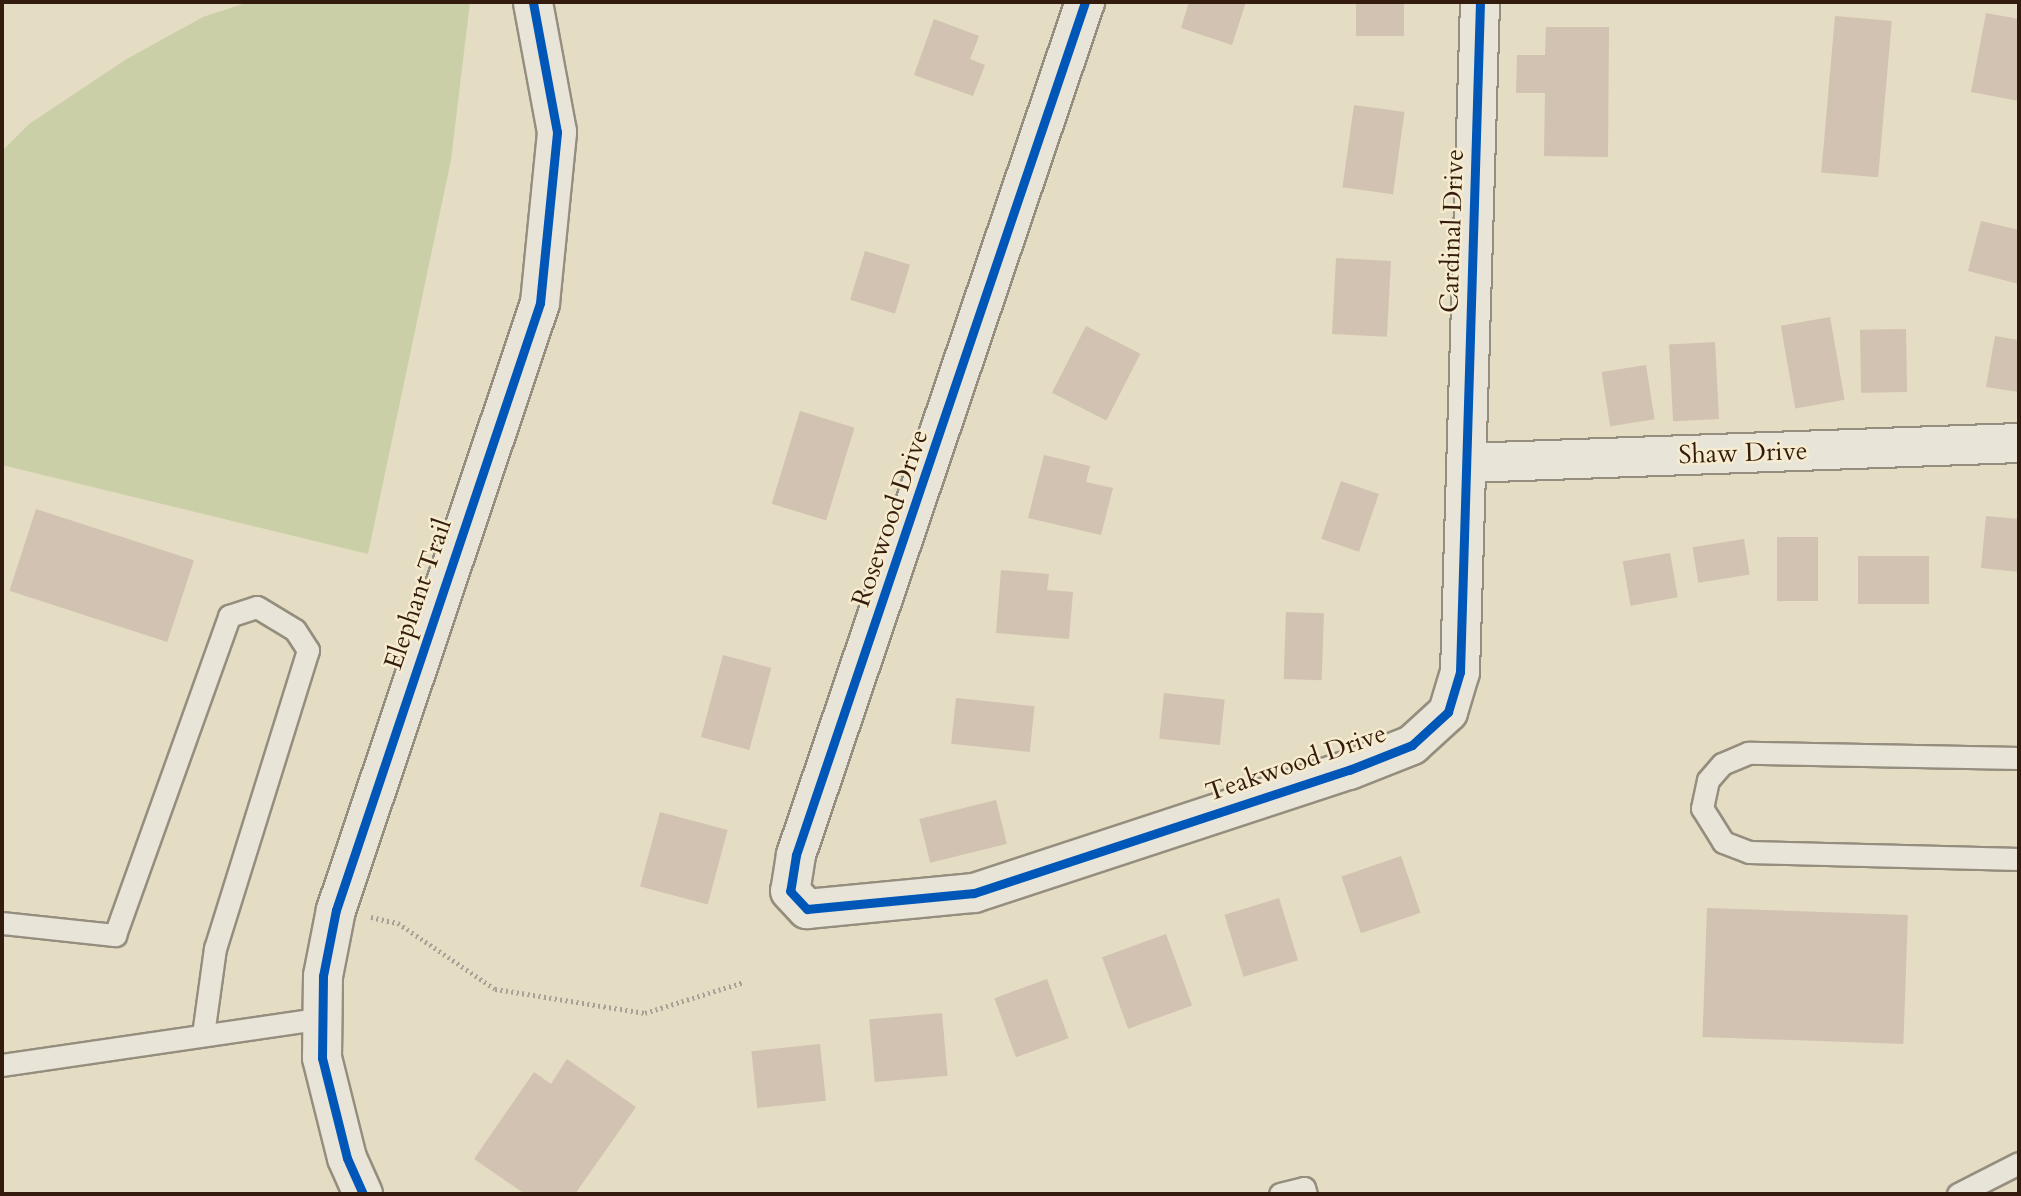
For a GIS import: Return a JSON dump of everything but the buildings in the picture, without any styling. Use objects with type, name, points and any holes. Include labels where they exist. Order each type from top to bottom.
[{"type":"street","name":"Elephant Trail","points":[[363,1194],[329,1100],[318,1019],[336,910],[540,303],[557,132],[533,2]]},
{"type":"street","name":"Rosewood Drive","points":[[947,897],[807,909],[790,891],[796,855],[1085,2]]},
{"type":"street","name":"Cardinal Drive","points":[[1466,463],[1480,2]]},
{"type":"street","name":"Shaw Drive","points":[[1466,463],[2019,443]]},
{"type":"street","name":"Teakwood Drive","points":[[947,897],[974,893],[1412,745],[1448,712],[1460,673],[1466,463]]},
{"type":"lane","points":[[2,923],[114,935],[229,616],[257,607],[295,630],[308,650],[215,948],[203,1034]]},
{"type":"lane","points":[[2019,758],[1748,753],[1714,772],[1702,808],[1723,842],[1749,852],[2019,859]]},
{"type":"lane","points":[[2,1065],[318,1019]]},
{"type":"lane","points":[[1958,1194],[2019,1163]]},
{"type":"lane","points":[[1280,1194],[1304,1188],[1306,1194]]},
{"type":"path","points":[[336,910],[398,923],[495,989],[645,1013],[744,982]]},
{"type":"green space","points":[[249,2],[470,2],[451,160],[368,554],[2,465],[2,151],[29,124],[125,60],[203,17]]},
{"type":"cycle path","points":[[363,1194],[347,1158],[322,1058],[323,976],[336,910],[540,303],[557,132],[533,2]]},
{"type":"cycle path","points":[[1085,2],[796,855],[790,891],[807,909],[974,893],[1349,770],[1412,745],[1448,712],[1460,672],[1480,2]]}]
